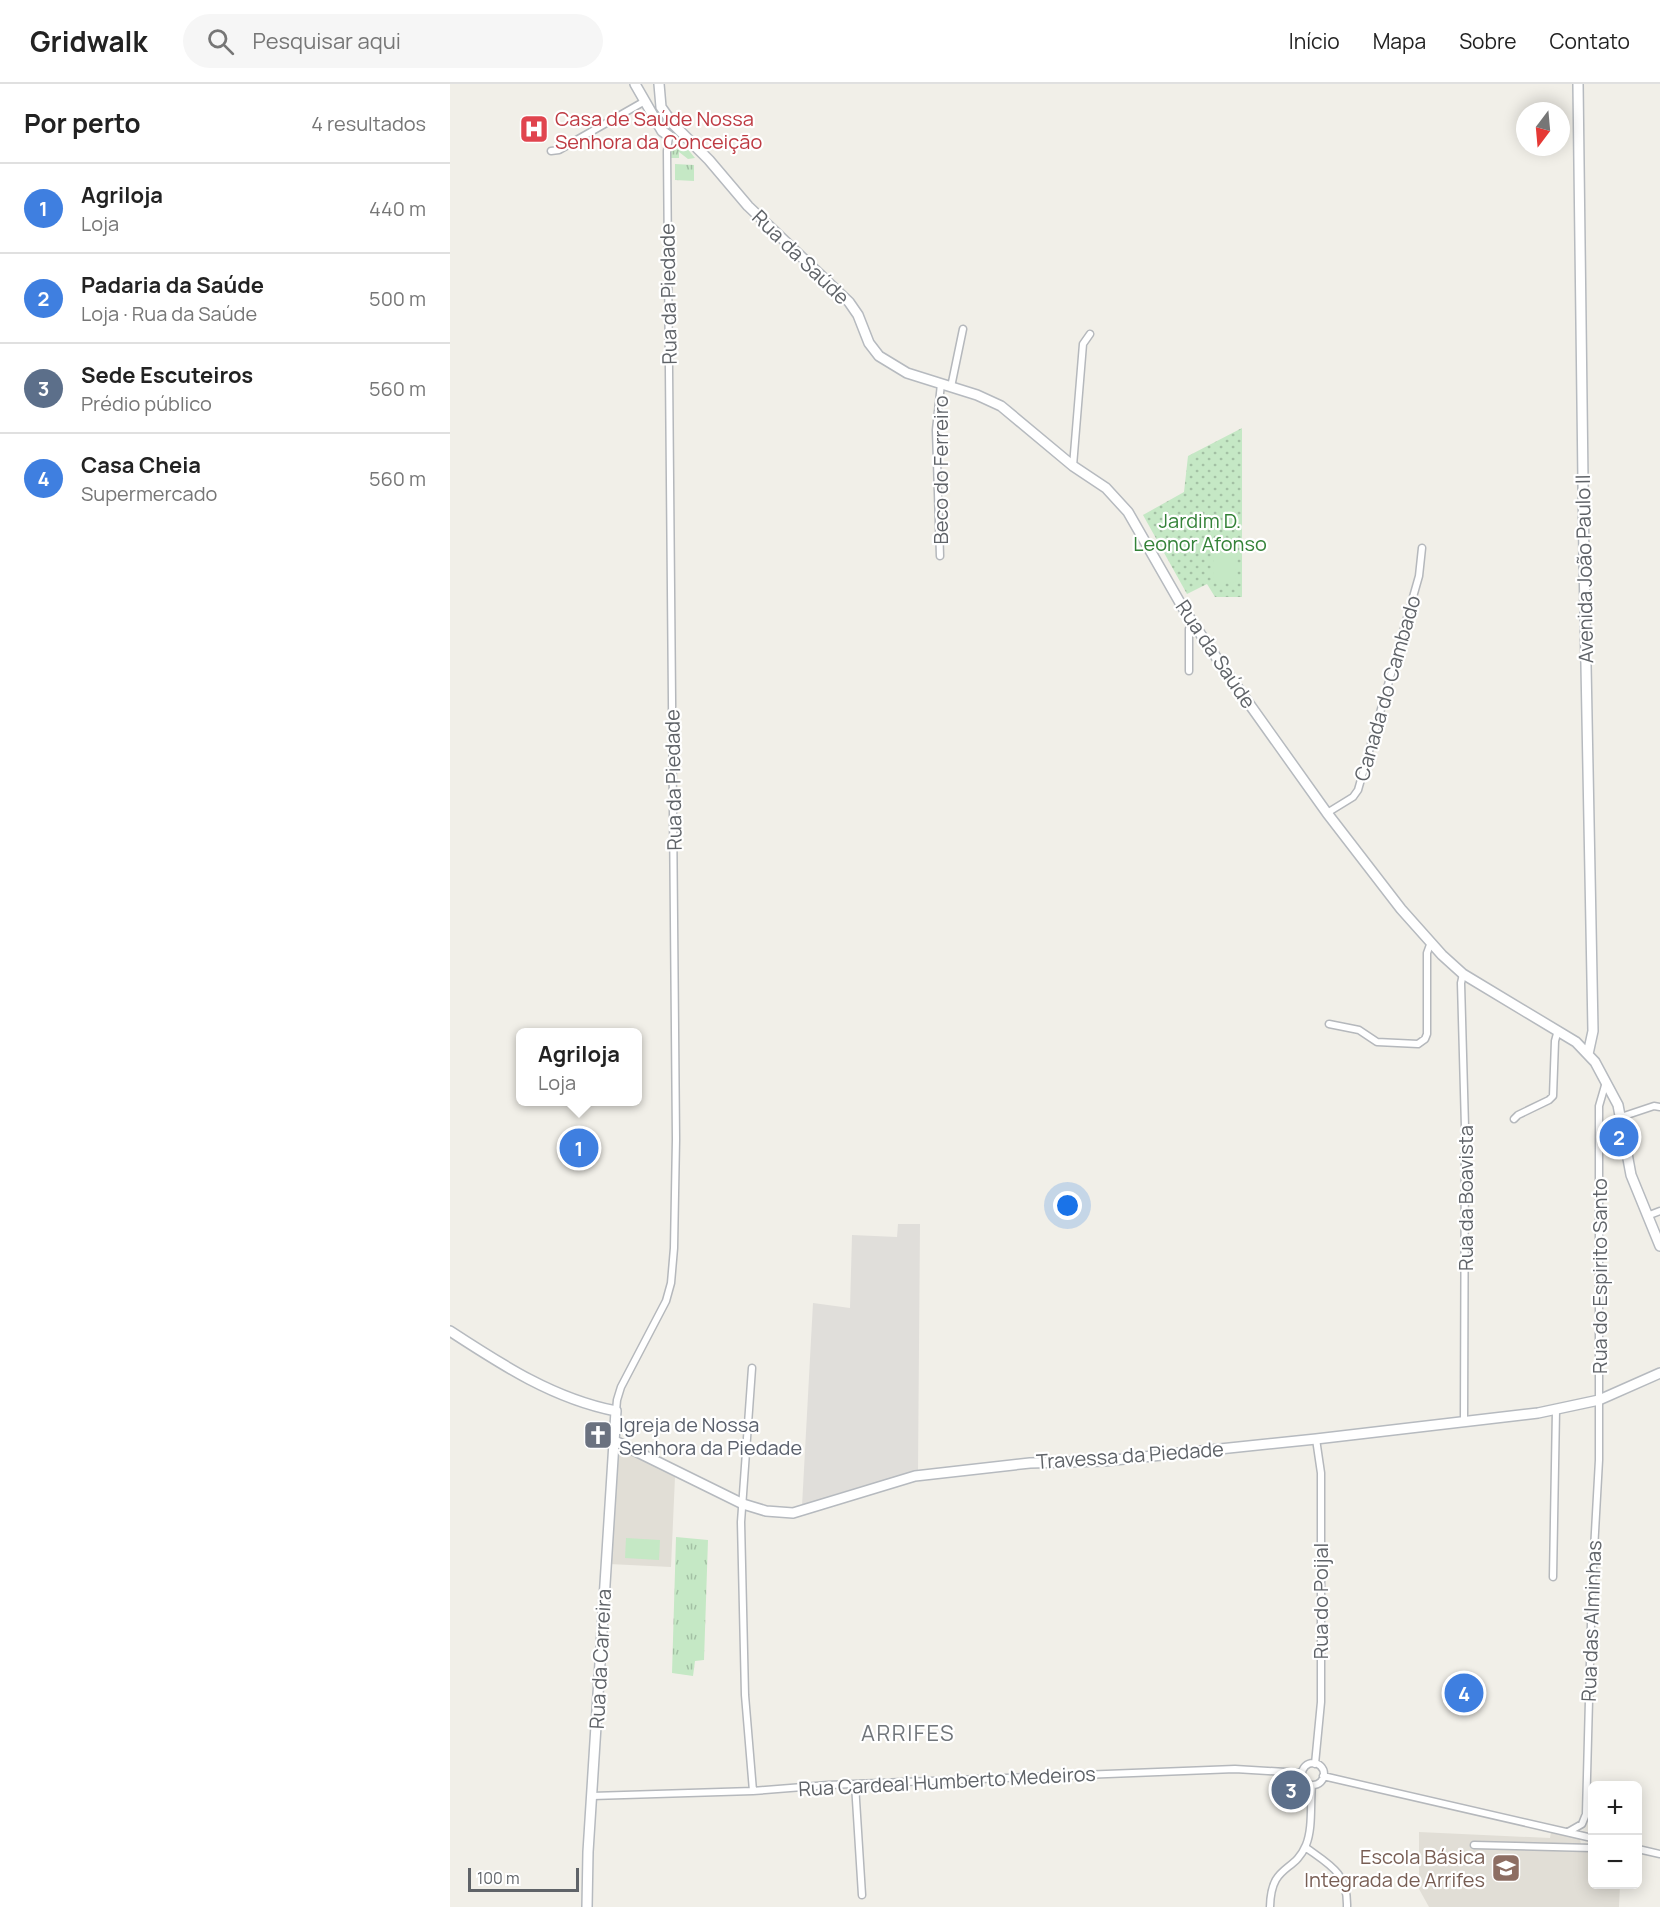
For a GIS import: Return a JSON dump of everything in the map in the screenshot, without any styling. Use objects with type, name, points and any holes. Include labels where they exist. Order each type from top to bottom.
[{"type":"street","points":[[636,84],[662,131],[669,136],[686,136]]},
{"type":"street","points":[[659,84],[661,107],[673,124],[669,136]]},
{"type":"street","name":"Avenida João Paulo II","points":[[1578,84],[1593,1031],[1588,1054]]},
{"type":"street","points":[[551,151],[559,150],[645,101]]},
{"type":"street","name":"Rua da Saúde","points":[[673,124],[748,206],[849,302],[858,315],[869,343],[879,356],[898,369],[977,395],[1001,406],[1073,466],[1106,488],[1128,512],[1192,623],[1327,813],[1401,909],[1463,974],[1558,1030],[1588,1054],[1606,1081],[1621,1117],[1631,1175],[1646,1217],[1660,1246]]},
{"type":"street","name":"Rua da Piedade","points":[[616,1411],[616,1401],[621,1387],[666,1301],[671,1283],[674,1248],[676,1139],[667,151],[669,136]]},
{"type":"street","name":"Beco do Ferreiro","points":[[940,556],[936,430],[963,328]]},
{"type":"street","points":[[1073,466],[1083,344],[1090,334]]},
{"type":"street","name":"Canada do Cambado","points":[[1327,813],[1353,797],[1358,790],[1419,576],[1422,548]]},
{"type":"street","points":[[1189,671],[1189,629],[1192,623]]},
{"type":"street","points":[[1329,1024],[1359,1030],[1377,1042],[1418,1044],[1423,1042],[1426,1034],[1427,953],[1431,942]]},
{"type":"street","name":"Rua da Boavista","points":[[1463,974],[1461,983],[1465,1127],[1464,1422]]},
{"type":"street","points":[[1514,1119],[1550,1100],[1553,1096],[1555,1041],[1558,1030]]},
{"type":"street","name":"Rua do Espirito Santo","points":[[1599,1400],[1599,1106],[1606,1081]]},
{"type":"street","points":[[1621,1117],[1654,1106],[1660,1107]]},
{"type":"street","points":[[1646,1217],[1660,1211]]},
{"type":"street","points":[[450,1332],[513,1372],[576,1402],[616,1411]]},
{"type":"street","points":[[752,1368],[741,1522],[744,1677],[753,1791]]},
{"type":"street","name":"Travessa da Piedade","points":[[613,1440],[743,1504],[766,1511],[793,1513],[915,1476],[1030,1463],[1105,1461],[1316,1439],[1556,1410],[1599,1400],[1660,1373]]},
{"type":"street","name":"Rua das Alminhas","points":[[1568,1832],[1582,1824],[1586,1814],[1592,1575],[1599,1460],[1599,1400]]},
{"type":"street","points":[[1553,1577],[1556,1410]]},
{"type":"street","name":"Rua da Carreira","points":[[587,1907],[588,1852],[616,1411]]},
{"type":"street","name":"Rua do Poijal","points":[[1315,1764],[1321,1702],[1321,1473],[1316,1439]]},
{"type":"street","points":[[1315,1764],[1322,1769],[1323,1776],[1320,1783],[1312,1785],[1304,1781],[1302,1773],[1307,1766],[1315,1764]]},
{"type":"street","name":"Rua Cardeal Humberto Medeiros","points":[[592,1796],[1235,1769],[1302,1773]]},
{"type":"street","points":[[1323,1776],[1588,1836]]},
{"type":"street","points":[[855,1784],[862,1895]]},
{"type":"street","points":[[1270,1907],[1275,1879],[1301,1854],[1305,1847],[1309,1835],[1312,1785]]},
{"type":"street","points":[[1474,1845],[1588,1848]]},
{"type":"street","points":[[1305,1847],[1340,1874],[1347,1892],[1347,1907]]},
{"type":"street","points":[[1642,1850],[1660,1854]]},
{"type":"shaded area","points":[[898,1224],[920,1224],[918,1470],[802,1506],[813,1303],[850,1308],[852,1235],[897,1237]]},
{"type":"shaded area","points":[[628,1451],[675,1477],[671,1567],[609,1564],[617,1456],[621,1452]]},
{"type":"shaded area","name":"Escola Básica Integrada de Arrifes","points":[[1419,1832],[1550,1838],[1551,1832],[1580,1839],[1582,1850],[1588,1851],[1588,1889],[1620,1889],[1619,1907],[1429,1907],[1419,1889]]},
{"type":"green space","points":[[680,145],[686,147],[695,158],[688,159],[679,152],[679,158],[671,158],[671,149]]},
{"type":"green space","points":[[675,164],[694,165],[694,181],[675,180]]},
{"type":"green space","name":"Jardim D. Leonor Afonso","points":[[1242,428],[1242,597],[1215,597],[1207,584],[1187,594],[1143,515],[1184,492],[1188,456]]},
{"type":"green space","points":[[1214,538],[1236,539],[1235,583],[1213,582]]},
{"type":"green space","points":[[676,1537],[708,1540],[704,1660],[695,1661],[693,1676],[672,1673]]},
{"type":"green space","points":[[626,1538],[660,1540],[659,1560],[625,1558]]},
{"type":"place","name":"Casa de Saúde Nossa Senhora da Conceição","points":[[534,129]]},
{"type":"place","name":"Padaria da Saúde","points":[[1619,1137]]},
{"type":"place","name":"Agriloja","points":[[579,1148]]},
{"type":"place","name":"Igreja de Nossa Senhora da Piedade","points":[[598,1435]]},
{"type":"place","name":"Casa Cheia","points":[[1464,1693]]},
{"type":"place","name":"Sede Escuteiros","points":[[1291,1790]]},
{"type":"place","name":"Escola Básica Integrada de Arrifes","points":[[1506,1868]]},
{"type":"district","name":"ARRIFES","points":[[908,1733]]}]
